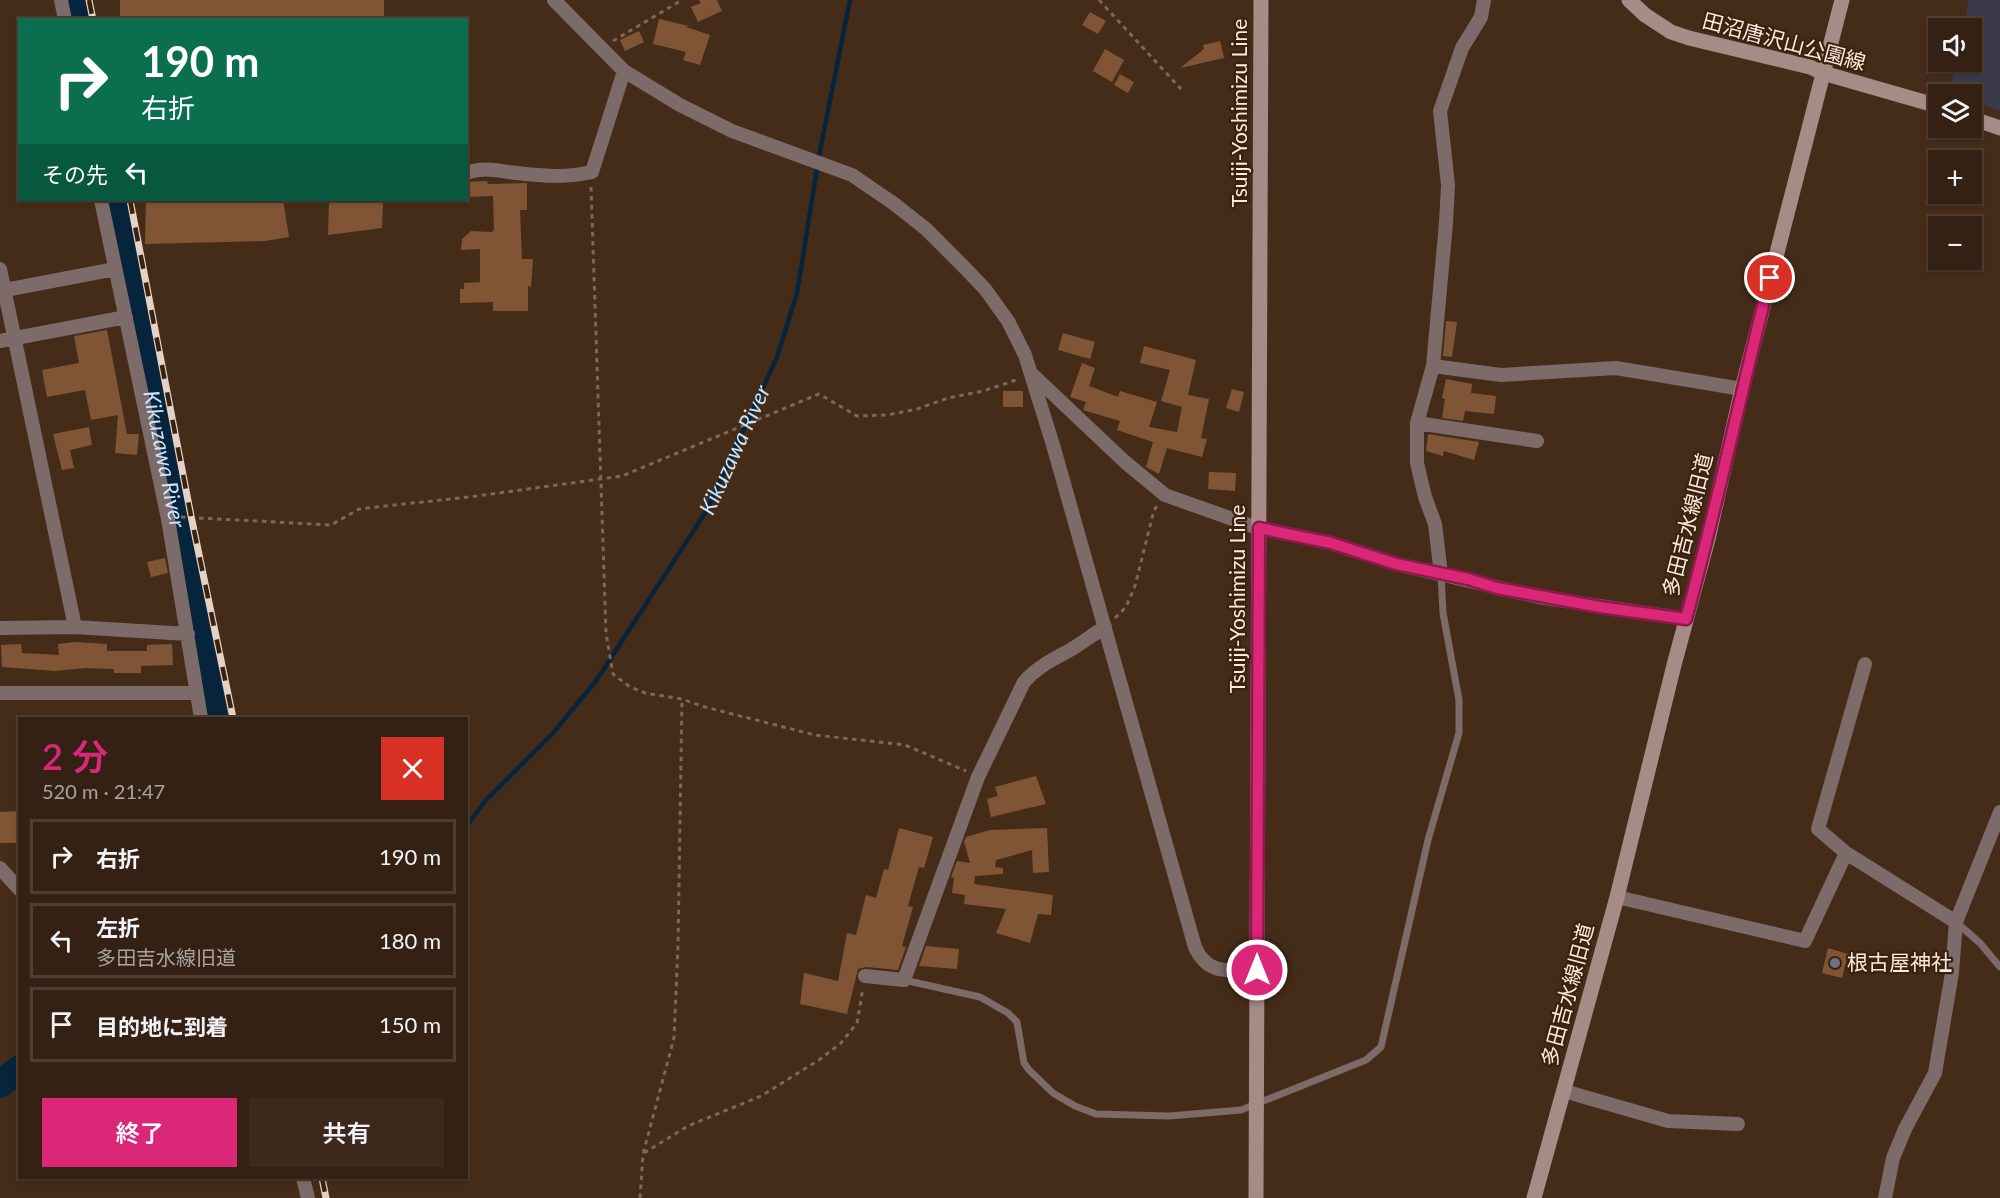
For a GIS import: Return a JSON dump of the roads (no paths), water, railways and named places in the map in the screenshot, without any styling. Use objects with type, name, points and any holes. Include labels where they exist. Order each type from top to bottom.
[{"type":"main road","name":"Tsuiji-Yoshimizu Line","points":[[1256,1198],[1261,0]]},
{"type":"main road","name":"田沼唐沢山公園線","points":[[1629,0],[1645,15],[1671,32],[1810,67],[1822,73],[1928,103]]},
{"type":"main road","name":"多田吉水線旧道","points":[[1534,1198],[1617,897],[1708,539],[1742,389],[1842,0]]},
{"type":"main road","points":[[1982,122],[2000,128]]},
{"type":"street","points":[[61,0],[65,18]]},
{"type":"street","points":[[554,0],[624,70],[680,105],[732,130],[852,175],[893,203],[926,229],[984,290],[1008,321],[1032,375],[1198,953],[1201,960],[1222,970],[1257,970]]},
{"type":"street","points":[[1441,573],[1435,524],[1425,497],[1417,463],[1417,423],[1433,366],[1448,185],[1440,111],[1462,48],[1481,17],[1484,0]]},
{"type":"street","points":[[468,173],[487,168],[517,173],[573,177],[592,172],[624,70]]},
{"type":"street","points":[[101,201],[168,519],[201,717]]},
{"type":"street","points":[[2,290],[116,268]]},
{"type":"street","points":[[0,269],[7,340],[75,627]]},
{"type":"street","points":[[7,340],[126,317]]},
{"type":"street","points":[[1433,366],[1501,375],[1616,368],[1742,389]]},
{"type":"street","points":[[1032,375],[1125,462],[1165,495],[1259,528],[1331,543],[1396,564],[1539,597],[1686,619]]},
{"type":"street","points":[[1417,423],[1537,441]]},
{"type":"street","points":[[0,628],[75,627],[188,634]]},
{"type":"street","points":[[865,976],[904,980],[978,777],[1024,682],[1034,670],[1071,650],[1106,627]]},
{"type":"street","points":[[1865,664],[1818,829],[1846,853],[1956,922]]},
{"type":"street","points":[[0,693],[196,693]]},
{"type":"street","points":[[1885,1198],[1893,1158],[1905,1129],[1935,1073],[1952,973],[1956,922],[2000,812]]},
{"type":"street","points":[[1617,897],[1804,941],[1846,853]]},
{"type":"street","points":[[0,868],[18,888]]},
{"type":"street","points":[[1564,1091],[1668,1121],[1738,1124]]},
{"type":"street","points":[[303,1179],[308,1198]]},
{"type":"lane","points":[[904,980],[980,997],[1008,1012],[1017,1022],[1024,1063],[1029,1070],[1053,1094],[1075,1106],[1096,1113],[1169,1116],[1241,1110],[1366,1060],[1381,1047],[1428,840],[1459,733],[1459,700],[1443,613],[1441,573]]},
{"type":"lane","points":[[1956,922],[1980,943],[2000,967]]},
{"type":"waterway","name":"Kikuzawa River","points":[[73,0],[76,18]]},
{"type":"waterway","name":"Kikuzawa River","points":[[468,824],[486,800],[553,733],[596,681],[707,510],[777,357],[797,293],[819,156],[850,0]]},
{"type":"waterway","name":"Kikuzawa River","points":[[113,201],[214,717]]},
{"type":"waterway","name":"Kikuzawa River","points":[[0,1084],[18,1070]]},
{"type":"railway","points":[[89,0],[93,18]]},
{"type":"railway","points":[[130,201],[233,717]]},
{"type":"railway","points":[[322,1179],[326,1198]]},
{"type":"place","name":"根古屋神社","points":[[1835,963]]}]
